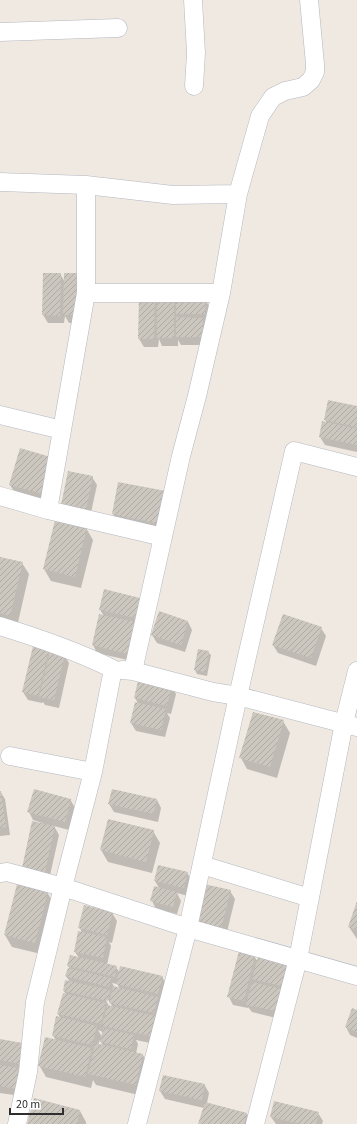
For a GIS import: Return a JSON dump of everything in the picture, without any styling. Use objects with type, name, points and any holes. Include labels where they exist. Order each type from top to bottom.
[{"type":"street","points":[[193,0],[196,53],[194,86]]},
{"type":"street","points":[[133,671],[181,456],[197,396],[221,293],[238,194],[260,116],[273,97],[286,91],[303,87],[311,80],[315,72],[309,0]]},
{"type":"street","points":[[0,32],[118,28]]},
{"type":"street","points":[[0,182],[86,185],[173,195],[238,194]]},
{"type":"street","points":[[48,510],[86,293],[86,185]]},
{"type":"street","points":[[86,293],[221,293]]},
{"type":"street","points":[[0,415],[62,430]]},
{"type":"street","points":[[136,1124],[188,928],[238,696],[294,451],[357,467]]},
{"type":"street","points":[[0,496],[48,510],[163,537]]},
{"type":"street","points":[[0,626],[30,635],[91,658],[113,669],[133,671],[351,725]]},
{"type":"street","points":[[17,1124],[28,1072],[35,1002],[93,772],[113,669]]},
{"type":"street","points":[[255,1124],[298,959],[310,898],[351,725],[357,671]]},
{"type":"street","points":[[10,756],[93,772]]},
{"type":"street","points":[[202,865],[310,898]]},
{"type":"street","points":[[0,873],[6,872],[63,887],[188,928],[357,976]]},
{"type":"building","points":[[43,273],[61,273],[60,316],[42,315]]},
{"type":"building","points":[[64,273],[84,273],[82,315],[63,315]]},
{"type":"building","points":[[139,295],[155,295],[154,339],[138,339]]},
{"type":"building","points":[[157,295],[174,295],[174,338],[157,338]]},
{"type":"building","points":[[176,298],[206,298],[205,314],[176,314]]},
{"type":"building","points":[[176,317],[203,318],[203,337],[176,337]]},
{"type":"building","points":[[328,400],[357,406],[357,427],[324,420]]},
{"type":"building","points":[[322,421],[357,429],[357,445],[319,437]]},
{"type":"building","points":[[20,448],[54,458],[43,494],[9,485]]},
{"type":"building","points":[[68,471],[93,476],[86,510],[61,505]]},
{"type":"building","points":[[118,482],[166,491],[159,524],[112,514]]},
{"type":"building","points":[[55,520],[87,527],[75,577],[43,569]]},
{"type":"building","points":[[0,557],[23,562],[10,616],[0,613]]},
{"type":"building","points":[[104,589],[140,598],[136,618],[99,610]]},
{"type":"building","points":[[159,611],[188,621],[181,645],[151,635]]},
{"type":"building","points":[[99,614],[135,622],[127,654],[92,645]]},
{"type":"building","points":[[283,614],[322,627],[311,658],[272,645]]},
{"type":"building","points":[[33,646],[49,649],[38,696],[22,692]]},
{"type":"building","points":[[198,649],[209,651],[205,672],[194,670]]},
{"type":"building","points":[[50,651],[65,654],[54,700],[39,697]]},
{"type":"building","points":[[139,676],[172,685],[167,706],[134,698]]},
{"type":"building","points":[[135,702],[166,709],[161,730],[130,723]]},
{"type":"building","points":[[253,712],[284,720],[270,767],[239,758]]},
{"type":"building","points":[[34,789],[71,799],[65,822],[27,812]]},
{"type":"building","points":[[112,789],[157,799],[154,814],[108,804]]},
{"type":"building","points":[[1,791],[6,827],[0,828],[0,792]]},
{"type":"building","points":[[108,819],[154,830],[146,862],[100,850]]},
{"type":"building","points":[[32,821],[55,826],[45,873],[22,868]]},
{"type":"building","points":[[158,865],[188,872],[184,888],[154,881]]},
{"type":"building","points":[[17,884],[48,891],[35,943],[4,935]]},
{"type":"building","points":[[204,884],[231,890],[221,929],[194,922]]},
{"type":"building","points":[[154,886],[177,892],[173,907],[150,901]]},
{"type":"building","points":[[357,901],[357,930],[348,927]]},
{"type":"building","points":[[84,905],[113,912],[107,935],[78,928]]},
{"type":"building","points":[[78,931],[107,937],[103,958],[74,952]]},
{"type":"building","points":[[239,951],[255,955],[244,1001],[227,997]]},
{"type":"building","points":[[70,955],[117,966],[115,977],[67,966]]},
{"type":"building","points":[[258,957],[287,964],[282,986],[252,979]]},
{"type":"building","points":[[120,966],[163,976],[158,994],[116,984]]},
{"type":"building","points":[[68,968],[111,978],[109,987],[65,976]]},
{"type":"building","points":[[65,980],[110,990],[108,1001],[63,991]]},
{"type":"building","points":[[252,982],[281,989],[276,1011],[246,1005]]},
{"type":"building","points":[[113,986],[158,997],[154,1013],[109,1003]]},
{"type":"building","points":[[63,993],[106,1003],[101,1024],[57,1014]]},
{"type":"building","points":[[107,1005],[155,1016],[150,1036],[102,1026]]},
{"type":"building","points":[[352,1008],[357,1010],[357,1032],[345,1027]]},
{"type":"building","points":[[56,1016],[97,1026],[92,1045],[52,1036]]},
{"type":"building","points":[[103,1028],[134,1035],[131,1049],[100,1042]]},
{"type":"building","points":[[45,1037],[92,1048],[85,1077],[38,1066]]},
{"type":"building","points":[[0,1039],[28,1044],[24,1065],[0,1060]]},
{"type":"building","points":[[95,1043],[143,1054],[136,1085],[88,1074]]},
{"type":"building","points":[[0,1065],[20,1068],[17,1089],[0,1086]]},
{"type":"building","points":[[163,1075],[205,1084],[202,1100],[159,1091]]},
{"type":"building","points":[[34,1098],[80,1110],[77,1124],[27,1124]]},
{"type":"building","points":[[274,1101],[319,1112],[316,1124],[301,1124],[270,1117]]},
{"type":"building","points":[[205,1102],[247,1113],[244,1124],[198,1124]]}]
